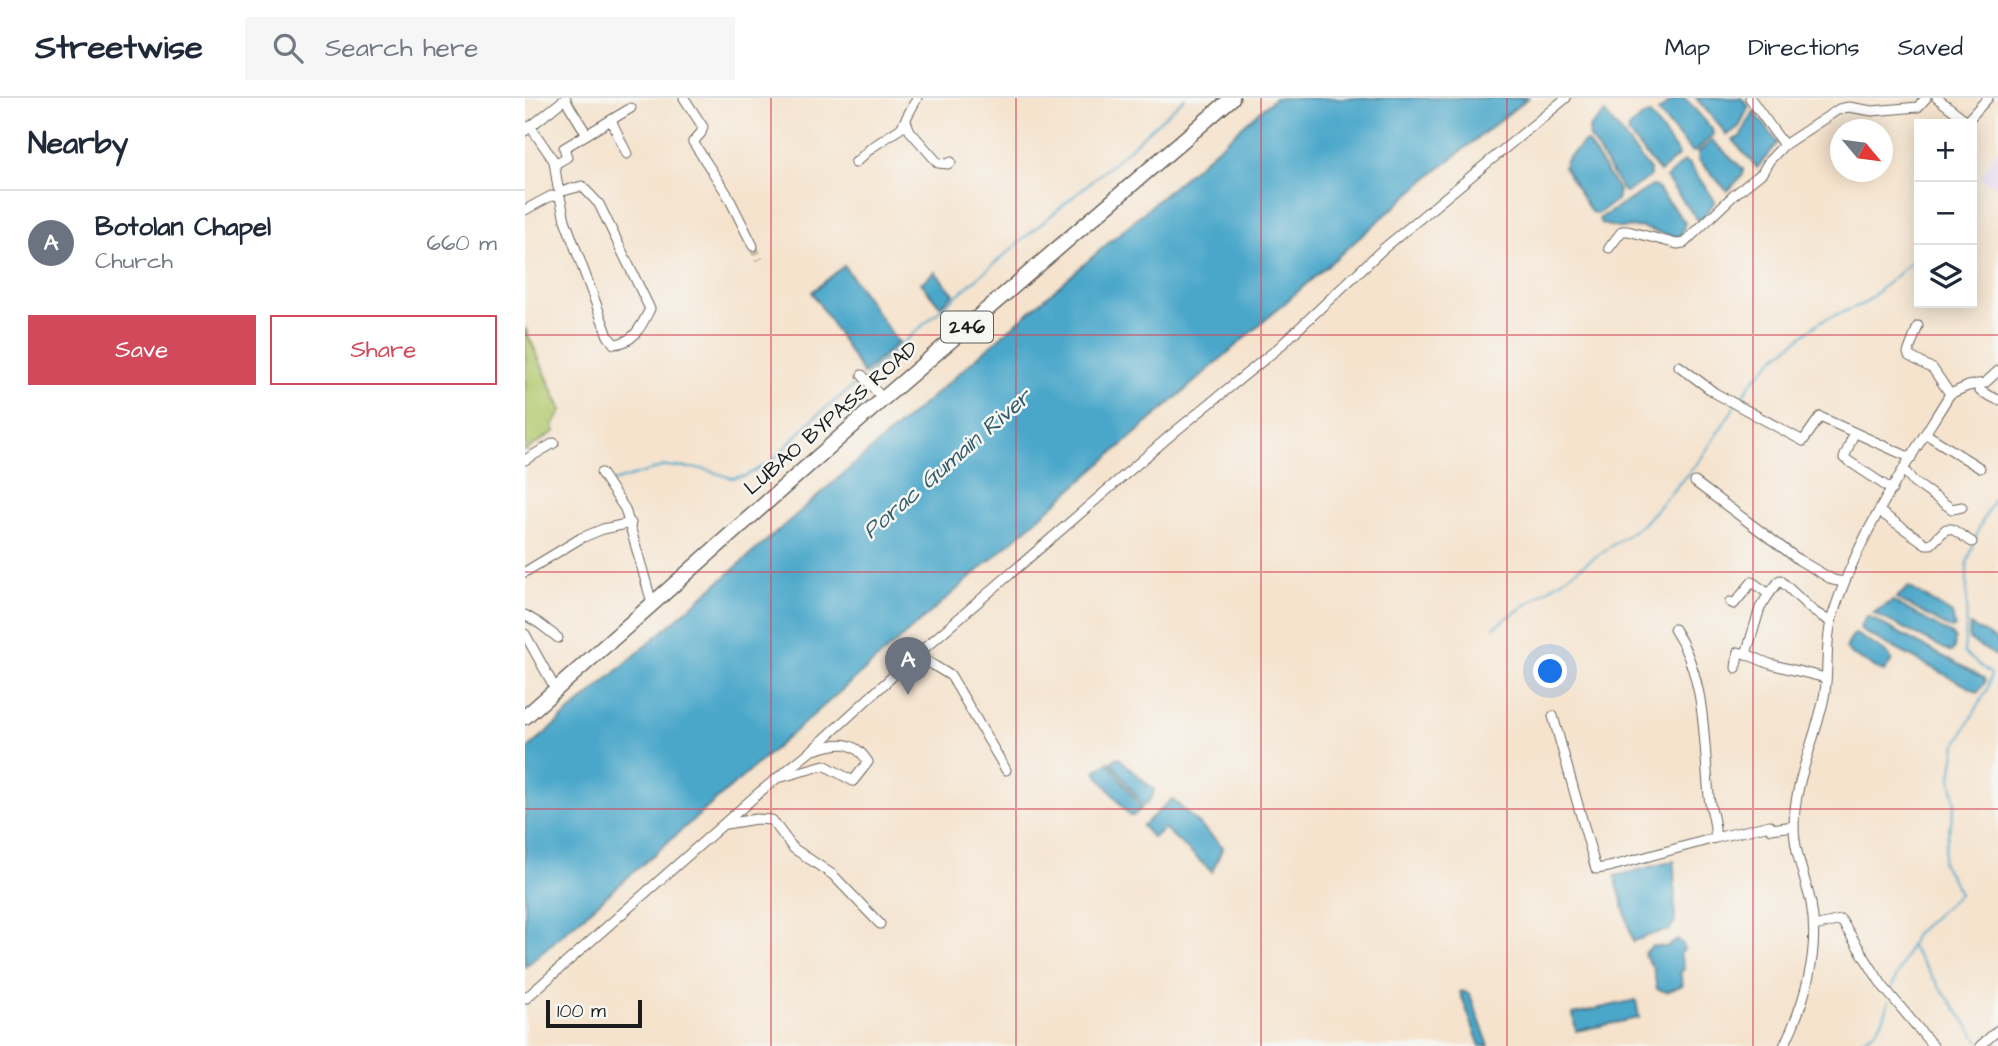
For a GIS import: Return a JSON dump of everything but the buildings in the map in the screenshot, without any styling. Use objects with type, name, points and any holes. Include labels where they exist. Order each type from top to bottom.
[{"type":"highway","name":"LUBAO BYPASS ROAD","points":[[525,717],[883,399],[1232,98]]},
{"type":"street","points":[[684,98],[703,127],[694,139],[694,145],[727,194],[753,246]]},
{"type":"street","points":[[855,163],[906,121],[918,98]]},
{"type":"street","points":[[525,999],[1172,434],[1277,349],[1383,249],[1566,98]]},
{"type":"street","points":[[1750,98],[1784,145]]},
{"type":"street","points":[[1609,248],[1622,231],[1628,230],[1677,244],[1684,243],[1734,195],[1762,173],[1784,145],[1839,109],[1849,107],[1872,111],[1918,107],[1926,98]]},
{"type":"street","points":[[1937,98],[1961,119]]},
{"type":"street","points":[[1970,119],[1988,98]]},
{"type":"street","points":[[525,210],[558,193],[582,186],[599,204],[650,309],[638,332],[619,344],[614,344],[608,336],[565,220],[558,193],[555,164],[528,128],[566,99],[586,133]]},
{"type":"street","points":[[555,164],[568,156],[564,148],[631,108]]},
{"type":"street","points":[[611,120],[627,154]]},
{"type":"street","points":[[906,121],[910,131],[938,163],[951,162]]},
{"type":"street","points":[[1918,326],[1909,356],[1933,369],[1950,394]]},
{"type":"street","points":[[1679,366],[1715,393],[1803,441],[1820,417],[1911,458]]},
{"type":"street","points":[[1784,1046],[1804,997],[1811,963],[1814,926],[1794,826],[1799,790],[1824,700],[1831,622],[1858,551],[1950,394],[1968,386],[1985,383],[1998,371]]},
{"type":"street","points":[[864,377],[883,399]]},
{"type":"street","points":[[1977,384],[1980,391],[1998,400]]},
{"type":"street","points":[[1854,433],[1844,458],[1892,490]]},
{"type":"street","points":[[1926,434],[1980,468]]},
{"type":"street","points":[[525,460],[554,443]]},
{"type":"street","points":[[1905,470],[1914,482],[1952,509],[1962,507]]},
{"type":"street","points":[[601,473],[631,523],[652,603]]},
{"type":"street","points":[[1695,482],[1799,559],[1833,580],[1844,582]]},
{"type":"street","points":[[1880,512],[1926,544],[1931,544],[1946,529],[1952,529],[1972,542]]},
{"type":"street","points":[[525,570],[581,538],[603,529],[631,523]]},
{"type":"street","points":[[1746,654],[1760,608],[1778,581],[1783,582],[1813,611],[1831,622]]},
{"type":"street","points":[[1730,602],[1734,604],[1738,601],[1752,582],[1769,594]]},
{"type":"street","points":[[525,615],[558,638]]},
{"type":"street","points":[[1674,629],[1683,642],[1701,697],[1709,800],[1716,830],[1715,838]]},
{"type":"street","points":[[525,634],[556,690]]},
{"type":"street","points":[[1736,668],[1738,652],[1770,664],[1826,678]]},
{"type":"street","points":[[905,665],[925,660],[951,676],[1006,770]]},
{"type":"street","points":[[1553,716],[1596,869],[1770,825],[1771,829],[1794,826]]},
{"type":"street","points":[[777,778],[824,765],[853,781],[869,762],[852,746],[836,743],[811,751]]},
{"type":"street","points":[[725,825],[756,819],[772,820],[793,848],[833,875],[880,924]]},
{"type":"street","points":[[1814,926],[1841,920],[1882,985],[1933,1046]]},
{"type":"street","points":[[1980,1046],[1998,1030]]},
{"type":"shaded area","points":[[1998,149],[1998,188],[1980,177]]},
{"type":"green space","points":[[525,328],[562,411],[553,425],[555,431],[525,451]]},
{"type":"water","name":"Porac Gumain River","points":[[1275,98],[1528,98],[1430,176],[525,967],[525,751]]},
{"type":"water","points":[[1675,98],[1685,98],[1712,129],[1713,135],[1695,152],[1691,151],[1658,112]]},
{"type":"water","points":[[1696,98],[1741,98],[1749,106],[1739,127],[1727,135]]},
{"type":"water","points":[[1754,111],[1778,143],[1757,168],[1733,140],[1740,137]]},
{"type":"water","points":[[1605,113],[1650,170],[1650,177],[1626,192],[1590,138],[1589,128]]},
{"type":"water","points":[[1645,115],[1650,115],[1678,153],[1660,172],[1628,134],[1629,128]]},
{"type":"water","points":[[1712,140],[1743,169],[1743,175],[1727,191],[1698,159],[1698,153]]},
{"type":"water","points":[[1587,142],[1619,191],[1617,200],[1597,214],[1591,212],[1564,167],[1566,160]]},
{"type":"water","points":[[1684,161],[1689,164],[1715,201],[1701,220],[1697,219],[1666,178]]},
{"type":"water","points":[[1652,186],[1656,187],[1685,222],[1682,233],[1677,238],[1640,227],[1619,228],[1601,224],[1599,219]]},
{"type":"water","points":[[844,266],[898,343],[863,374],[812,292]]},
{"type":"water","points":[[935,272],[954,294],[940,306],[921,283]]},
{"type":"water","points":[[1909,587],[1952,614],[1955,627],[1952,629],[1896,598]]},
{"type":"water","points":[[1893,601],[1952,635],[1955,638],[1954,649],[1951,652],[1873,613]]},
{"type":"water","points":[[1867,616],[1984,678],[1985,682],[1978,692],[1862,631],[1860,627]]},
{"type":"water","points":[[1970,625],[1998,641],[1998,657],[1969,640]]},
{"type":"water","points":[[1856,634],[1887,653],[1892,660],[1884,672],[1850,654],[1846,648]]},
{"type":"water","points":[[1118,757],[1154,790],[1145,805],[1111,762]]},
{"type":"water","points":[[1108,762],[1142,808],[1133,816],[1130,816],[1095,771]]},
{"type":"water","points":[[1172,799],[1223,847],[1212,872],[1164,828],[1153,838],[1142,826]]},
{"type":"water","points":[[1674,861],[1675,921],[1669,931],[1633,941],[1615,876]]},
{"type":"water","points":[[1678,940],[1683,944],[1684,950],[1680,954],[1684,969],[1680,973],[1683,985],[1667,992],[1657,989],[1653,968],[1644,954],[1652,946],[1666,947]]},
{"type":"water","points":[[1460,992],[1470,995],[1489,1046],[1480,1046]]},
{"type":"water","points":[[1636,1000],[1639,1018],[1576,1031],[1573,1014]]},
{"type":"waterway","points":[[866,376],[1185,98]]},
{"type":"waterway","points":[[1738,402],[1772,360],[1821,321],[1865,303],[1914,259]]},
{"type":"waterway","points":[[613,482],[665,466],[703,469],[732,478],[745,476],[771,462],[814,418],[862,379]]},
{"type":"waterway","points":[[1494,627],[1643,524],[1700,460],[1735,406]]},
{"type":"waterway","points":[[1975,540],[1998,491]]},
{"type":"waterway","points":[[1891,989],[1915,934],[1960,893],[1942,862],[1955,804],[1951,777],[1956,745],[1987,690],[1991,674],[1964,653],[1967,564],[1973,546]]},
{"type":"waterway","points":[[1910,946],[1979,1041]]},
{"type":"waterway","points":[[1848,1046],[1876,1030],[1884,1018],[1889,1001]]},
{"type":"tunnel","points":[[753,246],[759,260]]},
{"type":"place","name":"Botolan Chapel","points":[[908,695]]}]
